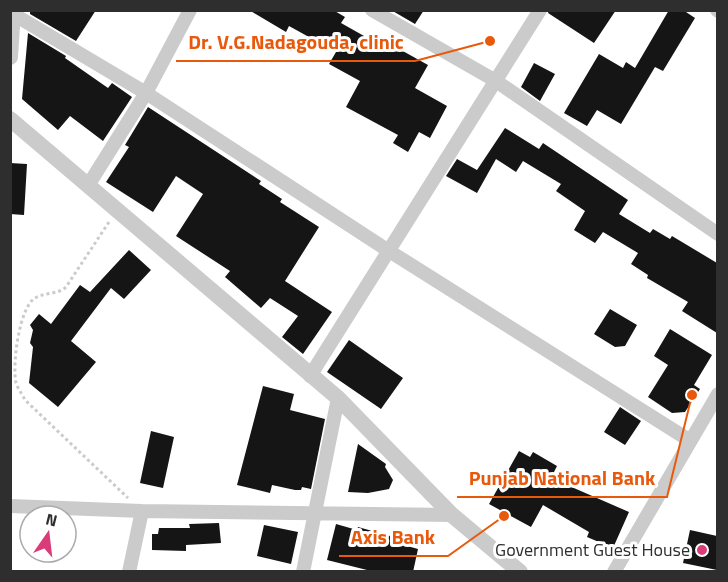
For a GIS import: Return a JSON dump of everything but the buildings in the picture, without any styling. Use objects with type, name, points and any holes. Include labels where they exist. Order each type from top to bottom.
[{"type":"street","points":[[89,184],[146,93],[190,10]]},
{"type":"street","points":[[372,10],[496,81],[717,234]]},
{"type":"street","points":[[310,376],[540,10]]},
{"type":"street","points":[[10,57],[13,12],[146,93],[389,251],[689,440]]},
{"type":"street","points":[[10,119],[338,398],[452,515],[520,572]]},
{"type":"street","points":[[614,572],[717,394]]},
{"type":"street","points":[[303,572],[338,398]]},
{"type":"street","points":[[10,506],[142,511],[452,515]]},
{"type":"street","points":[[129,572],[142,511]]},
{"type":"path","points":[[117,209],[66,287],[56,293],[34,298],[27,307],[22,318],[14,367],[16,385],[25,400],[142,511]]},
{"type":"place","name":"Dr. V.G.Nadagouda, clinic","points":[[490,41]]},
{"type":"place","name":"Punjab National Bank","points":[[692,395]]},
{"type":"place","name":"Axis Bank","points":[[504,516]]},
{"type":"place","name":"Government Guest House","points":[[702,550]]}]
